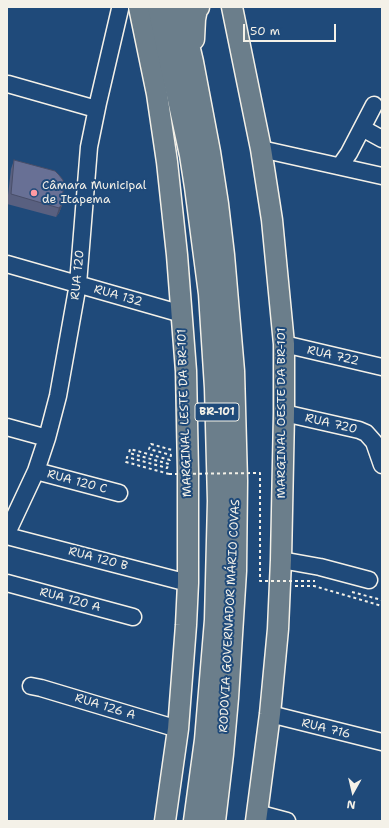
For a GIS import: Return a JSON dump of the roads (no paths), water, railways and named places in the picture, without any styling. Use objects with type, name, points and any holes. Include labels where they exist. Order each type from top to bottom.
[{"type":"highway","name":"RODOVIA GOVERNADOR MÁRIO COVAS","points":[[179,7],[192,62],[209,152],[223,255],[233,371],[236,524],[232,619],[222,754],[214,821]]},
{"type":"highway","points":[[192,62],[194,19],[196,9],[198,7]]},
{"type":"highway","name":"RODOVIA GOVERNADOR MÁRIO COVAS","points":[[134,9],[191,155],[198,195],[210,294],[216,388],[219,501],[216,620],[206,732],[195,821]]},
{"type":"main road","name":"MARGINAL OESTE DA BR-101","points":[[232,7],[261,149],[272,220],[284,344],[281,560],[278,630],[270,714],[256,817]]},
{"type":"main road","name":"MARGINAL LESTE DA BR-101","points":[[134,9],[157,94],[167,162],[186,371],[180,472],[188,583],[178,729],[166,821]]},
{"type":"street","name":"RUA 120","points":[[7,534],[36,471],[47,438],[62,376],[78,284],[89,147],[96,109],[134,9]]},
{"type":"street","points":[[8,84],[96,109]]},
{"type":"street","points":[[340,166],[350,153],[374,105]]},
{"type":"street","points":[[362,128],[382,139]]},
{"type":"street","points":[[261,149],[382,176]]},
{"type":"street","name":"RUA 132","points":[[7,264],[182,314]]},
{"type":"street","name":"RUA 722","points":[[284,344],[382,367]]},
{"type":"street","name":"RUA 720","points":[[284,413],[359,430],[366,433],[374,442],[382,464]]},
{"type":"street","points":[[7,427],[47,438]]},
{"type":"street","name":"RUA 120 C","points":[[36,471],[119,494]]},
{"type":"street","name":"RUA 120 B","points":[[7,534],[188,583]]},
{"type":"street","points":[[281,560],[320,567],[369,580]]},
{"type":"street","name":"RUA 120 A","points":[[7,583],[133,617]]},
{"type":"street","name":"RUA 126 A","points":[[31,686],[178,729]]},
{"type":"street","name":"RUA 716","points":[[270,714],[382,742]]},
{"type":"street","points":[[256,817],[287,821]]},
{"type":"place","name":"Câmara Municipal de Itapema","points":[[34,193]]}]
